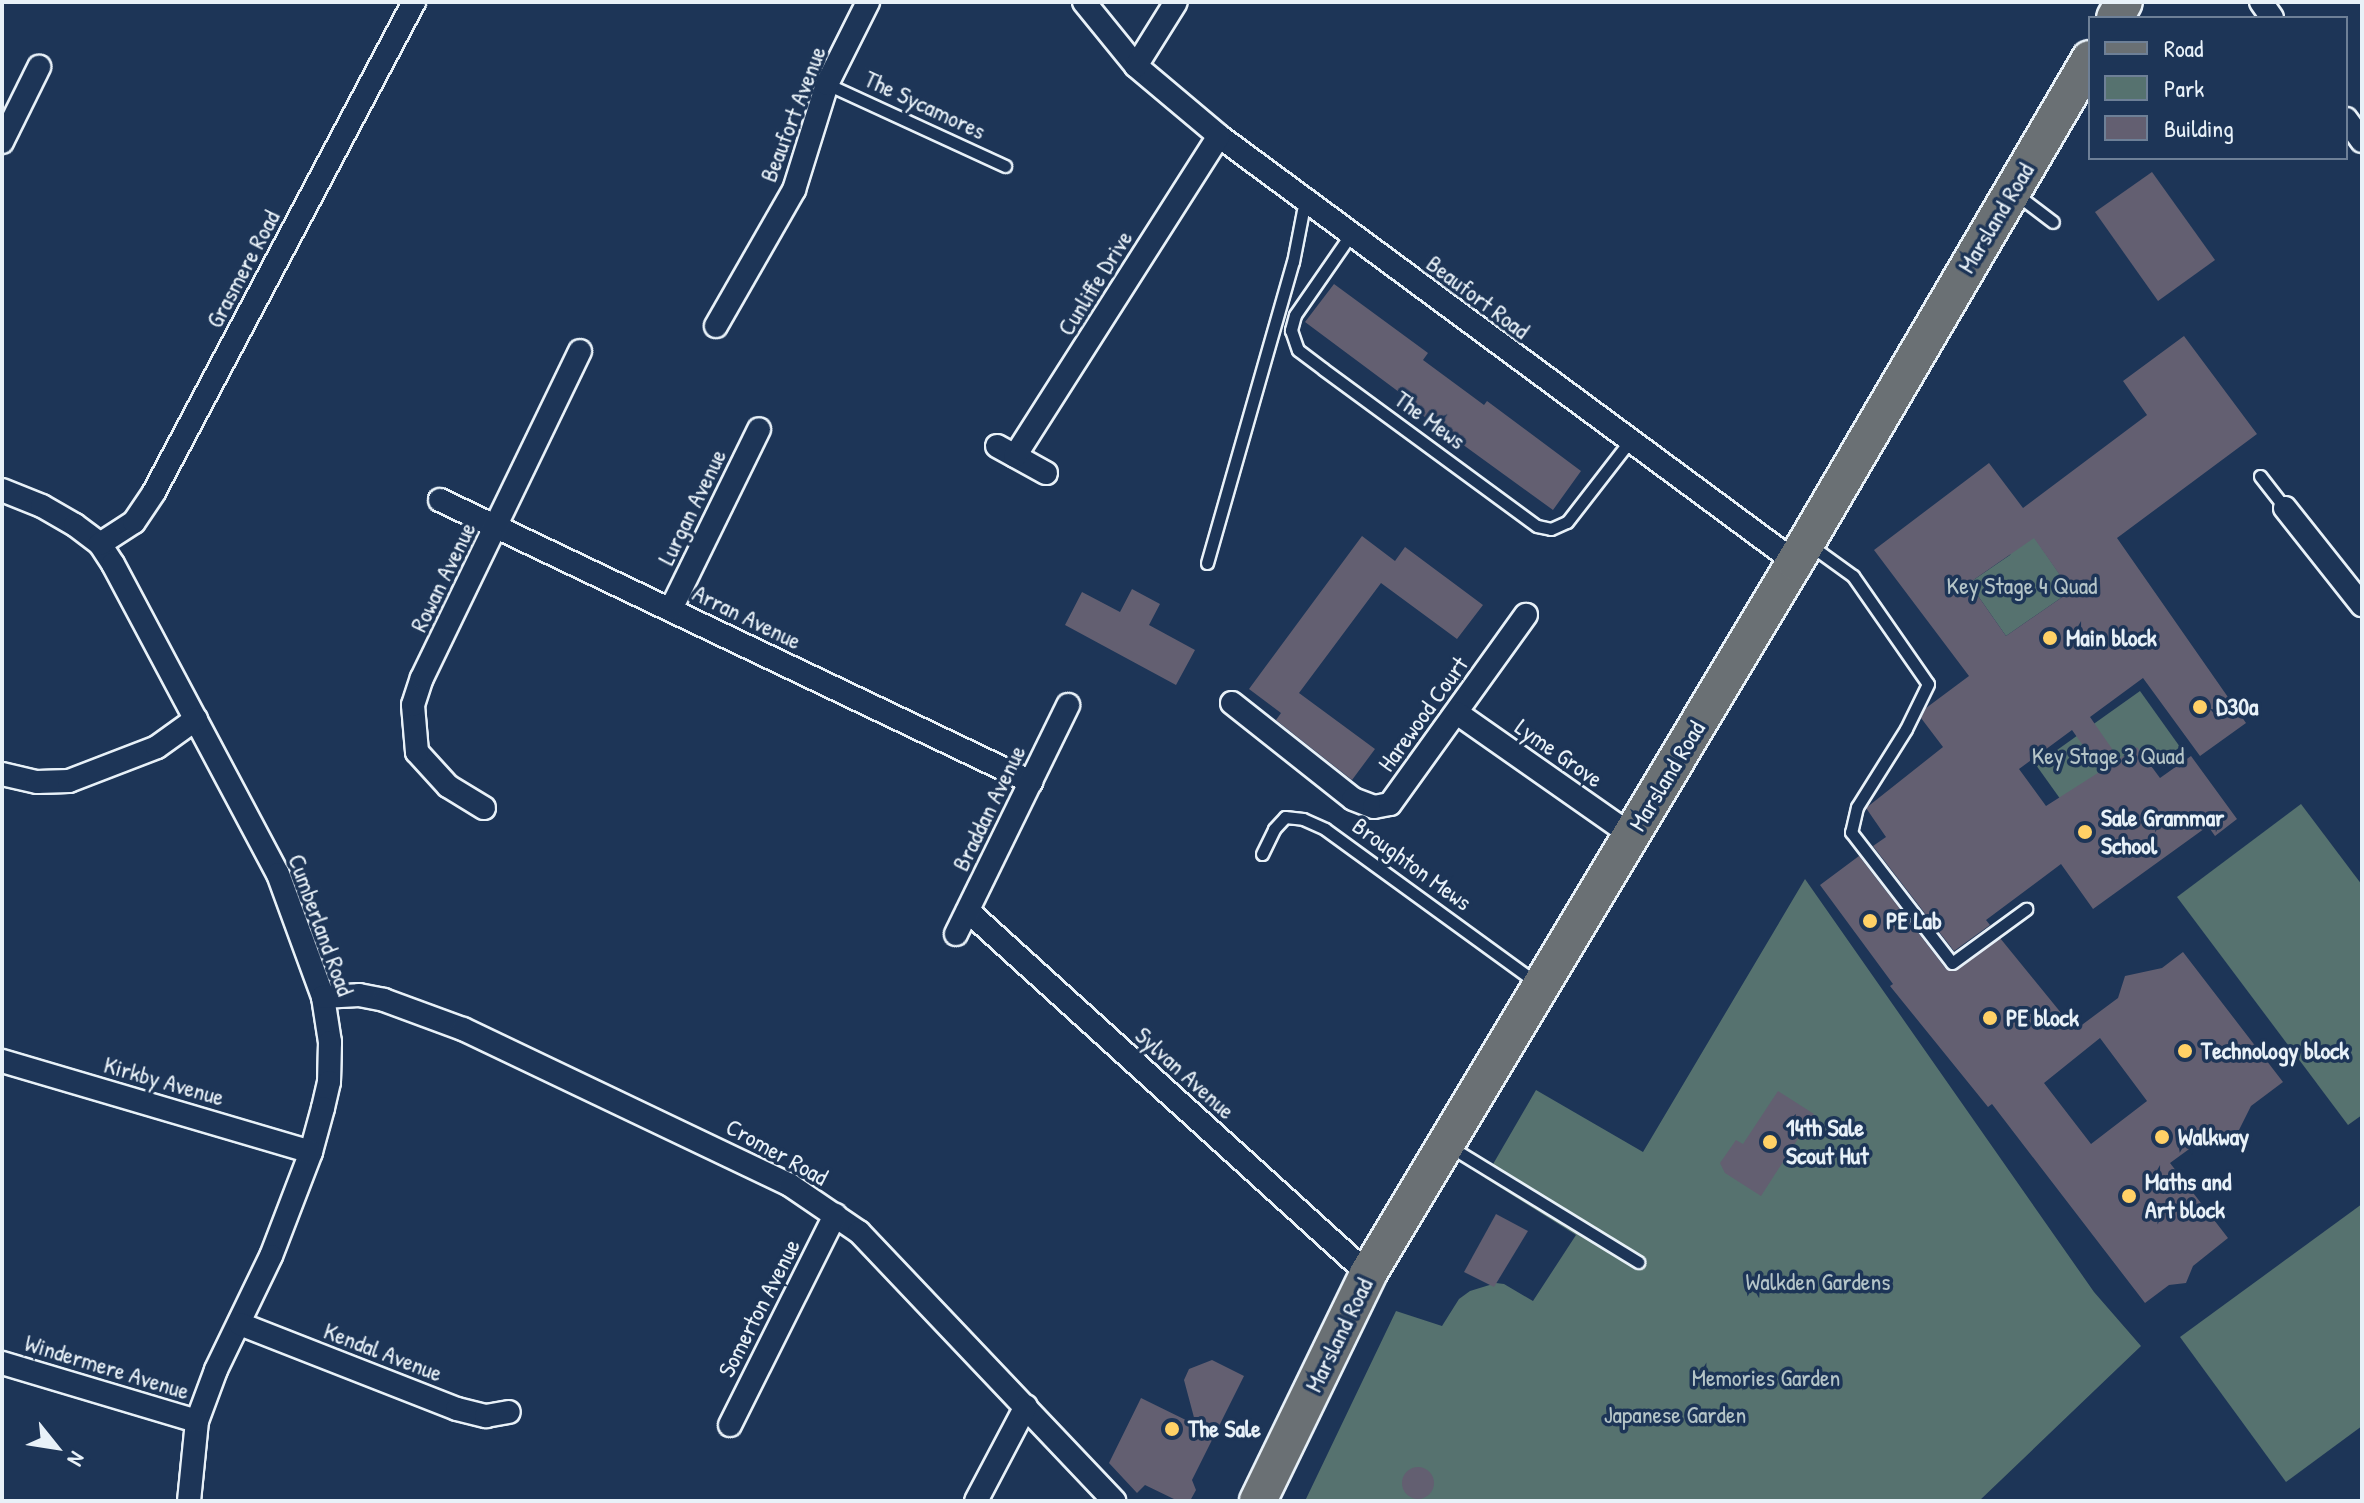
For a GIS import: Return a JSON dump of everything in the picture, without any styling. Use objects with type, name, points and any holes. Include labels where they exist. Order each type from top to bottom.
[{"type":"main road","name":"Marsland Road","points":[[1258,1501],[1368,1274],[1800,552],[2088,62]]},
{"type":"street","name":"Grasmere Road","points":[[100,544],[134,522],[154,492],[414,2]]},
{"type":"street","name":"Beaufort Avenue","points":[[716,326],[794,190],[827,84],[868,2]]},
{"type":"street","points":[[1084,2],[1136,66],[1176,2]]},
{"type":"street","name":"Beaufort Road","points":[[1136,66],[1219,136],[1629,442],[1800,552]]},
{"type":"street","points":[[2,142],[39,67]]},
{"type":"street","points":[[2348,122],[2362,141]]},
{"type":"street","name":"Cunliffe Drive","points":[[1046,473],[1006,451],[1219,136]]},
{"type":"street","name":"Rowan Avenue","points":[[484,808],[448,786],[417,752],[413,705],[422,678],[580,351]]},
{"type":"street","name":"Lurgan Avenue","points":[[671,609],[759,429]]},
{"type":"street","name":"Cumberland Road","points":[[2,490],[42,506],[100,544],[278,874],[323,997],[330,1042],[329,1082],[311,1152],[240,1324],[216,1370],[197,1421],[189,1501]]},
{"type":"street","name":"Arran Avenue","points":[[440,500],[1031,782]]},
{"type":"street","points":[[2285,508],[2362,605]]},
{"type":"street","name":"Harewood Court","points":[[1232,703],[1353,799],[1374,807],[1390,804],[1526,615]]},
{"type":"street","name":"Braddan Avenue","points":[[956,934],[1068,705]]},
{"type":"street","name":"Lyme Grove","points":[[1457,713],[1631,835]]},
{"type":"street","points":[[2,774],[37,782],[69,781],[157,747],[196,719]]},
{"type":"street","name":"Sylvan Avenue","points":[[968,911],[1368,1274]]},
{"type":"street","name":"Cromer Road","points":[[323,997],[359,995],[384,1000],[463,1029],[790,1185],[835,1215],[885,1257],[1114,1501]]},
{"type":"street","name":"Kirkby Avenue","points":[[2,1061],[311,1152]]},
{"type":"street","name":"Somerton Avenue","points":[[730,1425],[835,1215]]},
{"type":"street","name":"Kendal Avenue","points":[[240,1324],[457,1409],[486,1416],[509,1412]]},
{"type":"street","name":"Windermere Avenue","points":[[2,1363],[197,1421]]},
{"type":"street","points":[[976,1501],[1026,1406]]},
{"type":"lane","name":"The Sycamores","points":[[827,84],[1005,166]]},
{"type":"lane","points":[[2012,191],[2053,222]]},
{"type":"lane","points":[[1207,563],[1293,262],[1305,199]]},
{"type":"lane","name":"The Mews","points":[[1351,234],[1295,315],[1291,330],[1298,350],[1323,369],[1537,526],[1551,529],[1567,522],[1629,442]]},
{"type":"lane","points":[[2260,476],[2285,508]]},
{"type":"lane","points":[[1800,552],[1853,576],[1928,684],[1906,729],[1857,807],[1851,832],[1952,963],[2026,909]]},
{"type":"lane","name":"Broughton Mews","points":[[1262,854],[1274,829],[1285,817],[1303,819],[1325,829],[1542,986]]},
{"type":"lane","points":[[1445,1143],[1638,1262]]},
{"type":"green space","name":"Key Stage 4 Quad","points":[[2026,525],[2071,591],[2006,636],[1969,583],[2010,555]]},
{"type":"green space","name":"Key Stage 3 Quad","points":[[2140,691],[2180,747],[2076,821],[2036,765]]},
{"type":"green space","points":[[2301,804],[2362,885],[2362,1115],[2348,1125],[2177,897]]},
{"type":"green space","name":"Walkden Gardens","points":[[1805,879],[2094,1292],[2141,1346],[1979,1501],[1305,1501],[1396,1311],[1442,1326],[1459,1299],[1470,1291],[1496,1283],[1504,1284],[1533,1301],[1576,1235],[1485,1178],[1536,1090],[1643,1152]]},
{"type":"green space","points":[[2362,1204],[2362,1426],[2286,1482],[2180,1337]]},
{"type":"building","points":[[2152,172],[2215,260],[2158,301],[2095,212]]},
{"type":"building","points":[[1334,284],[1428,353],[1423,360],[1484,405],[1487,401],[1581,471],[1553,510],[1400,399],[1403,395],[1305,322]]},
{"type":"building","name":"Main block","points":[[2184,336],[2257,434],[2117,538],[2246,723],[2200,756],[2143,678],[2090,717],[2119,759],[2137,747],[2160,778],[2191,756],[2237,819],[2215,836],[2208,826],[2093,909],[2061,864],[1986,920],[1990,925],[1954,951],[1873,846],[1886,837],[1866,808],[1943,747],[1921,718],[1926,708],[1969,676],[1874,550],[1989,463],[2023,508],[2147,415],[2123,381]],"holes":[[[2034,538],[2071,591],[2006,636],[1969,583]],[[2072,730],[2101,771],[2046,806],[2019,769]]]},
{"type":"building","points":[[1362,536],[1395,561],[1405,547],[1483,605],[1457,639],[1381,583],[1299,693],[1375,749],[1352,780],[1276,720],[1281,713],[1249,689]]},
{"type":"building","points":[[1132,589],[1160,604],[1149,625],[1195,650],[1176,685],[1065,625],[1082,592],[1120,612]]},
{"type":"building","points":[[1859,856],[1946,969],[1957,970],[2000,938],[2075,1030],[2118,998],[2125,976],[2162,968],[2183,952],[2283,1082],[2251,1106],[2239,1130],[2207,1136],[2170,1163],[2228,1238],[2193,1266],[2186,1283],[2169,1285],[2145,1303],[1992,1104],[1988,1107],[1890,986],[1893,984],[1820,885]],"holes":[[[2100,1038],[2147,1101],[2091,1144],[2044,1083]]]},
{"type":"building","name":"14th Sale Scout Hut","points":[[1778,1091],[1814,1114],[1761,1196],[1725,1173],[1720,1163],[1736,1140],[1743,1144]]},
{"type":"building","points":[[1496,1214],[1528,1231],[1494,1287],[1464,1272]]},
{"type":"building","name":"The Sale","points":[[1212,1360],[1244,1376],[1192,1480],[1196,1490],[1190,1501],[1178,1501],[1145,1485],[1137,1493],[1109,1463],[1141,1398],[1196,1425],[1184,1380],[1189,1369]]},
{"type":"building","points":[[1418,1467],[1430,1471],[1434,1483],[1430,1495],[1418,1499],[1406,1495],[1402,1483],[1406,1471]]},
{"type":"place","name":"Main block","points":[[2050,638]]},
{"type":"place","name":"D30a","points":[[2200,707]]},
{"type":"place","name":"Sale Grammar School","points":[[2085,832]]},
{"type":"place","name":"PE Lab","points":[[1870,921]]},
{"type":"place","name":"PE block","points":[[1990,1018]]},
{"type":"place","name":"Technology block","points":[[2185,1051]]},
{"type":"place","name":"Walkway","points":[[2162,1137]]},
{"type":"place","name":"14th Sale Scout Hut","points":[[1770,1142]]},
{"type":"place","name":"Maths and Art block","points":[[2129,1196]]},
{"type":"place","name":"The Sale","points":[[1172,1429]]},
{"type":"park label","name":"Memories Garden","points":[[1766,1378]]},
{"type":"park label","name":"Japanese Garden","points":[[1675,1415]]}]
